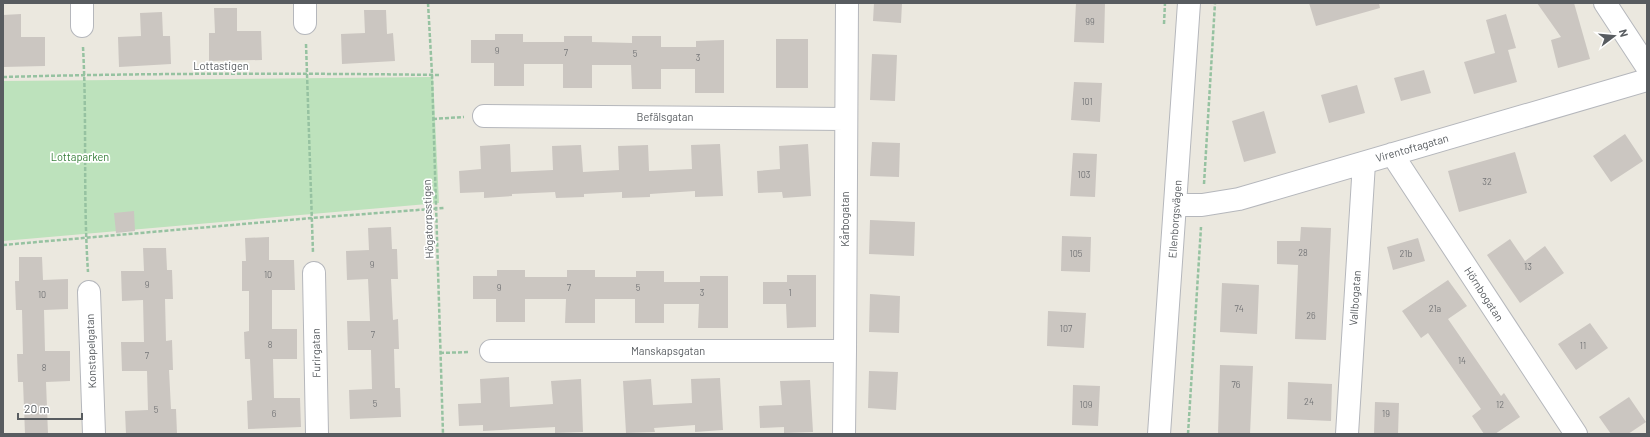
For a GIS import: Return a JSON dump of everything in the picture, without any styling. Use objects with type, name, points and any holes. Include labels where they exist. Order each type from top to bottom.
[{"type":"street","points":[[82,3],[82,26]]},
{"type":"street","name":"Kårbogatan","points":[[844,434],[847,3]]},
{"type":"street","name":"Ellenborgsvägen","points":[[1159,434],[1189,3]]},
{"type":"street","points":[[1606,3],[1647,67]]},
{"type":"street","name":"Virentoftagatan","points":[[1176,205],[1202,205],[1239,199],[1647,80]]},
{"type":"street","name":"Befälsgatan","points":[[484,116],[845,118]]},
{"type":"street","name":"Hörnbogatan","points":[[1392,154],[1576,434]]},
{"type":"street","name":"Vallbogatan","points":[[1347,434],[1364,163]]},
{"type":"street","name":"Furirgatan","points":[[314,273],[317,434]]},
{"type":"street","name":"Konstapelgatan","points":[[89,292],[94,434]]},
{"type":"street","name":"Manskapsgatan","points":[[491,351],[845,350]]},
{"type":"path","name":"Högatorpsstigen","points":[[428,3],[432,74],[443,434]]},
{"type":"path","points":[[305,13],[314,273]]},
{"type":"path","points":[[82,26],[85,75],[86,238],[89,292]]},
{"type":"path","name":"Lottastigen","points":[[3,77],[85,75],[440,74]]},
{"type":"path","points":[[433,119],[484,116]]},
{"type":"path","points":[[3,245],[444,208]]},
{"type":"path","points":[[440,353],[491,351]]},
{"type":"green space","name":"Lottaparken","points":[[433,77],[439,203],[3,241],[3,81]]},
{"type":"building","points":[[874,3],[902,3],[901,23],[873,21]]},
{"type":"building","points":[[1076,3],[1105,3],[1104,43],[1074,42]]},
{"type":"building","points":[[1309,3],[1379,3],[1380,8],[1316,26]]},
{"type":"building","points":[[1537,3],[1574,3],[1590,59],[1558,68],[1551,40],[1561,37]]},
{"type":"building","points":[[214,8],[237,8],[237,31],[261,31],[262,60],[209,61],[209,33],[215,33]]},
{"type":"building","points":[[364,10],[386,10],[387,34],[393,33],[395,61],[342,64],[341,34],[365,33]]},
{"type":"building","points":[[162,12],[163,36],[170,36],[171,64],[119,67],[118,37],[141,36],[140,13]]},
{"type":"building","points":[[21,14],[21,37],[45,37],[45,66],[3,67],[3,15]]},
{"type":"building","points":[[1506,14],[1516,48],[1508,50],[1517,82],[1474,94],[1464,62],[1495,53],[1486,20]]},
{"type":"building","points":[[495,34],[523,34],[523,42],[564,42],[564,36],[592,36],[592,42],[632,43],[632,36],[661,36],[661,47],[696,47],[696,41],[724,40],[724,93],[695,93],[695,69],[661,69],[661,89],[632,89],[631,65],[592,65],[592,88],[563,88],[563,64],[524,64],[524,86],[494,86],[494,63],[471,63],[471,40],[495,40]]},
{"type":"building","points":[[776,39],[808,39],[808,88],[776,88]]},
{"type":"building","points":[[872,54],[897,55],[895,101],[870,100]]},
{"type":"building","points":[[1424,70],[1431,93],[1401,101],[1394,78]]},
{"type":"building","points":[[1074,82],[1102,83],[1100,122],[1071,120]]},
{"type":"building","points":[[1357,85],[1365,113],[1329,123],[1321,95]]},
{"type":"building","points":[[1264,111],[1276,153],[1244,162],[1232,121]]},
{"type":"building","points":[[1625,134],[1643,161],[1611,182],[1593,156]]},
{"type":"building","points":[[872,142],[900,143],[899,177],[870,176]]},
{"type":"building","points":[[510,144],[511,172],[553,170],[552,146],[581,145],[583,172],[619,170],[618,146],[648,145],[649,171],[692,169],[691,145],[720,144],[723,196],[695,197],[695,191],[650,194],[650,197],[622,198],[622,192],[584,194],[584,197],[556,198],[555,192],[512,194],[512,196],[484,198],[484,192],[460,193],[459,171],[481,169],[480,146]]},
{"type":"building","points":[[808,144],[811,196],[783,198],[782,192],[758,193],[757,171],[780,169],[779,146]]},
{"type":"building","points":[[1515,152],[1527,193],[1459,212],[1448,171]]},
{"type":"building","points":[[1073,153],[1097,154],[1095,197],[1070,196]]},
{"type":"building","points":[[134,211],[135,231],[116,233],[114,213]]},
{"type":"building","points":[[870,220],[915,222],[914,256],[869,254]]},
{"type":"building","points":[[391,227],[392,249],[397,249],[398,279],[391,279],[393,320],[398,319],[399,349],[394,349],[395,388],[400,388],[401,417],[350,419],[349,390],[372,389],[371,350],[348,350],[347,321],[370,321],[368,279],[347,280],[346,251],[369,250],[368,228]]},
{"type":"building","points":[[1301,227],[1331,228],[1326,340],[1295,339],[1298,265],[1277,264],[1277,241],[1300,241]]},
{"type":"building","points":[[1062,236],[1091,237],[1090,272],[1061,271]]},
{"type":"building","points":[[269,237],[269,260],[294,260],[295,290],[272,290],[272,329],[297,329],[297,359],[273,359],[274,398],[300,398],[301,427],[248,429],[247,401],[252,400],[250,359],[245,359],[244,332],[249,331],[249,291],[242,291],[242,261],[246,261],[245,238]]},
{"type":"building","points":[[1418,238],[1425,261],[1393,270],[1387,247]]},
{"type":"building","points":[[1510,239],[1525,261],[1545,246],[1564,273],[1520,303],[1487,255]]},
{"type":"building","points":[[143,248],[166,248],[167,270],[172,270],[173,299],[165,299],[166,341],[172,340],[173,370],[169,370],[171,409],[176,409],[177,434],[126,434],[125,411],[148,410],[147,371],[122,371],[121,342],[144,342],[143,300],[122,301],[121,271],[144,271]]},
{"type":"building","points":[[19,257],[42,257],[43,280],[68,279],[68,309],[44,310],[45,351],[70,351],[70,381],[46,382],[48,434],[25,434],[23,382],[18,382],[17,354],[23,354],[22,310],[16,310],[15,281],[19,281]]},
{"type":"building","points":[[497,270],[525,270],[525,277],[567,277],[567,270],[595,270],[595,277],[636,277],[636,271],[664,271],[664,282],[700,282],[700,276],[728,276],[728,328],[698,328],[699,304],[664,304],[664,323],[635,323],[635,299],[595,299],[595,323],[565,323],[566,299],[525,299],[525,322],[496,322],[496,299],[473,299],[473,276],[497,276]]},
{"type":"building","points":[[787,275],[816,275],[816,327],[787,328],[786,304],[763,304],[763,282],[787,282]]},
{"type":"building","points":[[1448,280],[1467,306],[1448,319],[1501,396],[1504,393],[1520,417],[1495,434],[1484,434],[1472,416],[1481,409],[1428,333],[1421,338],[1402,311]]},
{"type":"building","points":[[1222,283],[1259,285],[1257,334],[1220,332]]},
{"type":"building","points":[[870,294],[900,296],[899,333],[869,332]]},
{"type":"building","points":[[1048,311],[1086,313],[1084,348],[1047,346]]},
{"type":"building","points":[[1590,323],[1608,348],[1576,370],[1558,344]]},
{"type":"building","points":[[1220,365],[1253,366],[1250,434],[1218,434]]},
{"type":"building","points":[[869,371],[898,372],[896,410],[868,408]]},
{"type":"building","points":[[509,377],[510,407],[553,404],[551,381],[581,379],[583,432],[555,433],[555,427],[483,431],[483,425],[459,426],[458,404],[481,403],[480,379]]},
{"type":"building","points":[[720,378],[723,430],[695,432],[695,425],[654,428],[655,432],[626,433],[623,381],[651,379],[653,405],[692,403],[691,379]]},
{"type":"building","points":[[810,380],[813,432],[784,433],[784,427],[760,428],[759,406],[782,405],[780,381]]},
{"type":"building","points":[[1288,382],[1332,384],[1331,421],[1287,419]]},
{"type":"building","points":[[1073,385],[1100,386],[1098,426],[1072,425]]},
{"type":"building","points":[[1629,397],[1646,422],[1628,434],[1611,434],[1599,417]]},
{"type":"building","points":[[1375,402],[1399,403],[1398,434],[1374,434]]}]
